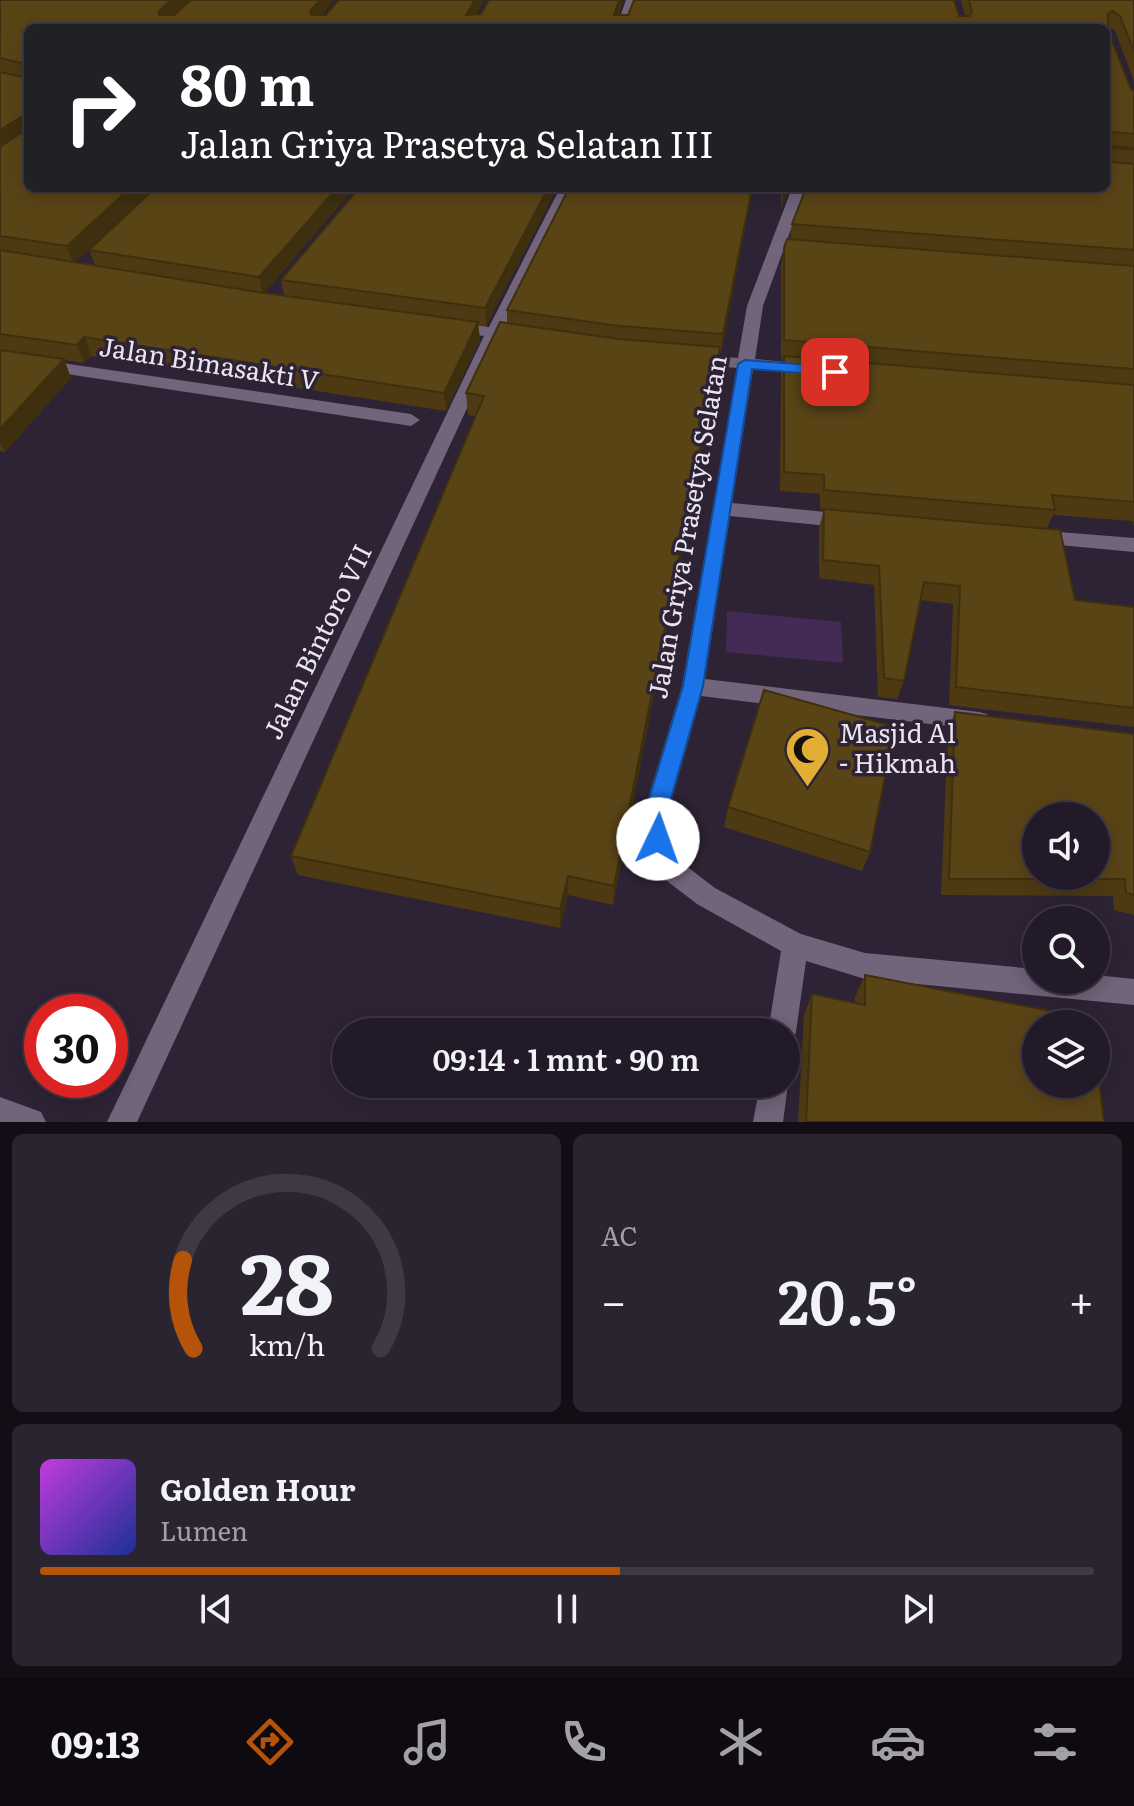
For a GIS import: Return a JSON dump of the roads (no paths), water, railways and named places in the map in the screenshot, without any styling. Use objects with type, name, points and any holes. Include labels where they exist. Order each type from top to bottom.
[{"type":"street","points":[[622,24],[631,0]]},
{"type":"street","name":"Jalan Bintoro VII","points":[[122,1122],[494,333],[565,192]]},
{"type":"street","name":"Jalan Griya Prasetya Selatan","points":[[798,192],[784,249],[755,306],[693,686],[659,802],[658,839],[672,870],[706,896],[795,945],[865,966],[1134,992]]},
{"type":"street","points":[[434,325],[540,340]]},
{"type":"street","points":[[674,357],[823,371]]},
{"type":"street","name":"Jalan Bimasakti V","points":[[0,359],[411,420]]},
{"type":"street","points":[[721,508],[860,522]]},
{"type":"street","points":[[1013,536],[1134,545]]},
{"type":"street","points":[[693,686],[1008,725]]},
{"type":"street","points":[[784,1018],[795,945]]},
{"type":"street","points":[[768,1122],[772,1098]]},
{"type":"street","points":[[0,1112],[31,1122]]},
{"type":"place","name":"Masjid Al - Hikmah","points":[[808,788]]}]
